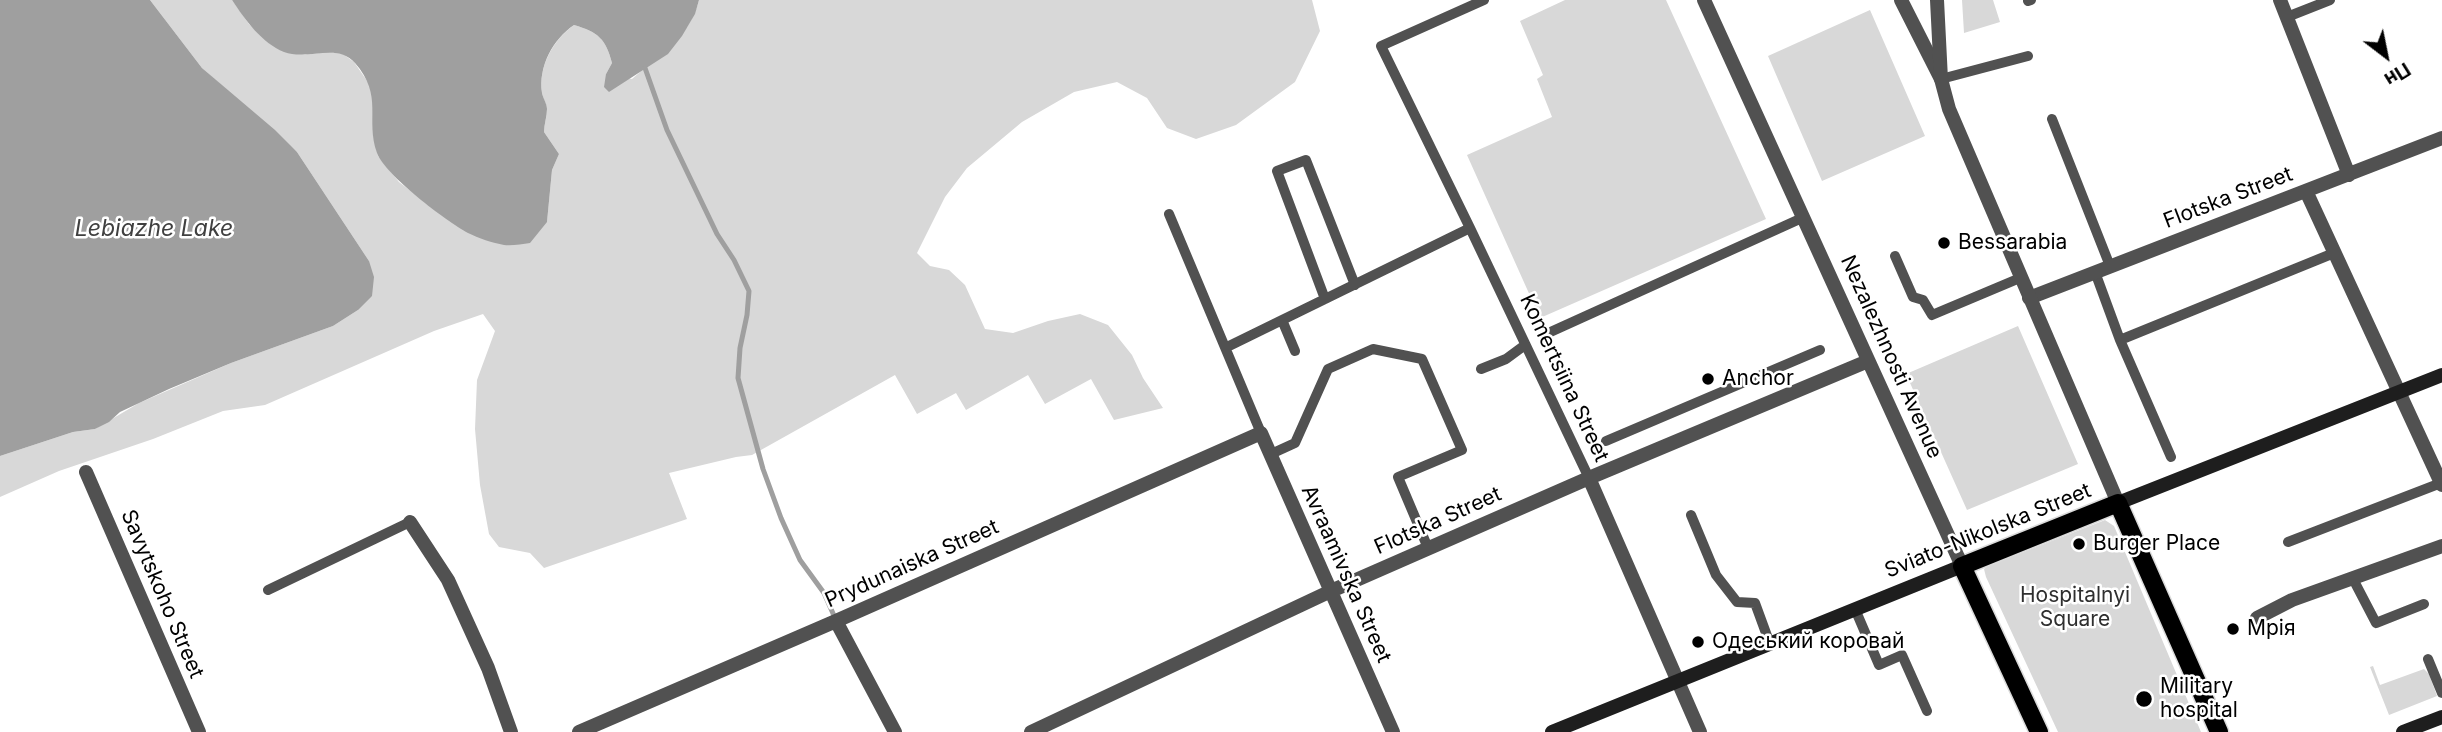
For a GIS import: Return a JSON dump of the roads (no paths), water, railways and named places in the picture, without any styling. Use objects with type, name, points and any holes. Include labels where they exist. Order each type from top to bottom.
[{"type":"main road","name":"Sviato-Nikolska Street","points":[[1552,732],[2442,375]]},
{"type":"main road","points":[[2118,503],[2219,732]]},
{"type":"main road","name":"Nezalezhnosti Avenue","points":[[1962,566],[2039,732]]},
{"type":"main road","points":[[2403,732],[2442,717]]},
{"type":"street","name":"Nezalezhnosti Avenue","points":[[1704,0],[1962,566]]},
{"type":"street","points":[[1901,0],[1941,79],[1949,109],[2118,503]]},
{"type":"street","points":[[1937,0],[1941,79]]},
{"type":"street","points":[[2280,0],[2349,174]]},
{"type":"street","name":"Flotska Street","points":[[2029,298],[2442,138]]},
{"type":"street","points":[[2306,191],[2442,484]]},
{"type":"street","name":"Flotska Street","points":[[1031,732],[1331,591],[1588,478],[1868,361]]},
{"type":"street","name":"Avraamivska Street","points":[[1261,433],[1392,732]]},
{"type":"street","name":"Prydunaiska Street","points":[[579,732],[1261,433]]},
{"type":"street","name":"Savytskoho Street","points":[[86,472],[199,732]]},
{"type":"street","name":"Komertsiina Street","points":[[1588,478],[1700,732]]},
{"type":"street","points":[[410,522],[453,591],[488,668],[511,732]]},
{"type":"street","points":[[2257,618],[2292,600],[2442,546]]},
{"type":"street","points":[[836,621],[895,732]]},
{"type":"lane","name":"Komertsiina Street","points":[[1484,0],[1381,46],[1588,478]]},
{"type":"lane","points":[[2287,17],[2330,0]]},
{"type":"lane","points":[[1941,79],[2028,56]]},
{"type":"lane","points":[[2052,119],[2110,266]]},
{"type":"lane","points":[[1325,299],[1277,171],[1306,160],[1355,285]]},
{"type":"lane","points":[[1169,214],[1261,433]]},
{"type":"lane","points":[[1546,334],[1802,218]]},
{"type":"lane","points":[[1227,347],[1470,228]]},
{"type":"lane","points":[[2120,340],[2334,253]]},
{"type":"lane","points":[[1895,256],[1913,297],[1923,300],[1932,315],[2020,278]]},
{"type":"lane","points":[[2095,272],[2120,340],[2171,457]]},
{"type":"lane","points":[[1282,320],[1294,351]]},
{"type":"lane","points":[[1480,369],[1506,359],[1525,345]]},
{"type":"lane","points":[[1271,454],[1295,443],[1328,369],[1373,349],[1422,359],[1462,450],[1398,477],[1429,548]]},
{"type":"lane","points":[[1606,442],[1820,350]]},
{"type":"lane","points":[[2288,542],[2442,484]]},
{"type":"lane","points":[[1691,515],[1716,575],[1737,602],[1755,603],[1770,644]]},
{"type":"lane","points":[[268,590],[410,522]]},
{"type":"lane","points":[[2352,578],[2375,623],[2424,604]]},
{"type":"lane","points":[[1855,609],[1879,665],[1902,655],[1927,711]]},
{"type":"lane","points":[[2428,659],[2442,693]]},
{"type":"water","name":"Lebiazhe Lake","points":[[0,0],[150,0],[202,68],[297,152],[369,261],[374,277],[372,296],[358,310],[333,326],[169,389],[120,412],[95,429],[73,432],[0,456]]},
{"type":"water","points":[[232,0],[699,0],[695,14],[668,54],[609,92],[604,87],[606,74],[612,63],[604,42],[595,34],[574,25],[560,38],[549,54],[541,83],[547,109],[544,132],[559,154],[552,170],[547,222],[530,243],[510,245],[486,240],[458,227],[417,197],[382,162],[374,141],[369,86],[355,63],[340,54],[303,55],[276,48],[255,30]]},
{"type":"waterway","points":[[645,68],[667,130],[717,234],[749,291],[738,378],[763,469],[781,518],[800,560],[824,593],[835,618]]},
{"type":"place","name":"Bessarabia","points":[[1944,243]]},
{"type":"place","name":"Anchor","points":[[1708,379]]},
{"type":"place","name":"Burger Place","points":[[2079,544]]},
{"type":"place","name":"Мрія","points":[[2233,629]]},
{"type":"place","name":"Одеський коровай","points":[[1698,642]]},
{"type":"place","name":"Military hospital","points":[[2144,699]]},
{"type":"park label","name":"Hospitalnyi Square","points":[[2075,608]]}]
